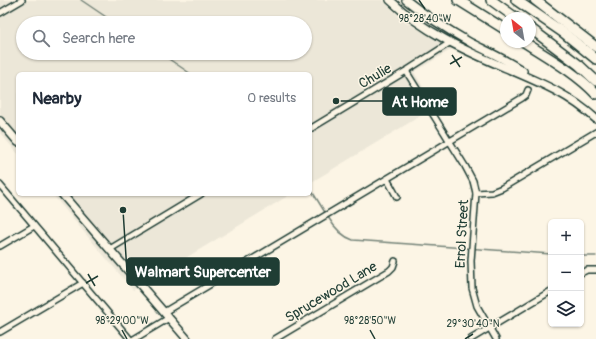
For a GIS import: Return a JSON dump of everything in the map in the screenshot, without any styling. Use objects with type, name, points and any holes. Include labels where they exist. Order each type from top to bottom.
[{"type":"highway","points":[[458,0],[500,26]]},
{"type":"highway","points":[[491,0],[508,12]]},
{"type":"highway","points":[[534,0],[596,47]]},
{"type":"highway","points":[[517,1],[564,33],[596,59]]},
{"type":"highway","points":[[536,33],[579,65],[596,81]]},
{"type":"highway","points":[[534,48],[562,66],[591,88],[596,94]]},
{"type":"main road","points":[[390,0],[411,19],[427,29],[506,68],[533,78]]},
{"type":"main road","points":[[406,0],[427,16],[568,97],[596,119]]},
{"type":"main road","points":[[0,121],[16,140]]},
{"type":"main road","points":[[64,196],[187,339]]},
{"type":"street","points":[[0,13],[22,0]]},
{"type":"street","name":"Chulie","points":[[312,128],[451,42]]},
{"type":"street","name":"Errol Street","points":[[406,71],[466,166],[473,181],[476,193],[471,261],[472,288],[477,306],[496,339]]},
{"type":"street","points":[[164,312],[522,98],[526,95],[528,90]]},
{"type":"street","points":[[476,193],[492,192],[502,188],[596,132]]},
{"type":"street","points":[[387,179],[398,197]]},
{"type":"street","points":[[0,186],[130,339]]},
{"type":"street","points":[[110,249],[198,196]]},
{"type":"street","points":[[0,246],[34,226]]},
{"type":"street","name":"Sprucewood Lane","points":[[275,339],[389,271],[395,261]]},
{"type":"street","points":[[584,272],[596,270]]},
{"type":"street","points":[[0,332],[83,283]]},
{"type":"street","points":[[471,339],[548,293]]},
{"type":"street","points":[[134,339],[169,318]]},
{"type":"shaded area","points":[[0,0],[382,0],[405,22],[454,48],[414,72],[435,107],[312,182],[312,72],[16,72],[16,152],[0,133]]},
{"type":"shaded area","points":[[54,196],[288,196],[133,290]]},
{"type":"waterway","points":[[81,0],[105,16]]},
{"type":"waterway","points":[[170,60],[188,72]]},
{"type":"waterway","points":[[312,191],[326,214]]},
{"type":"waterway","points":[[328,217],[338,231],[353,240],[548,254]]},
{"type":"waterway","points":[[584,256],[596,256]]},
{"type":"place","name":"At Home","points":[[336,101]]},
{"type":"place","name":"Walmart Supercenter","points":[[123,210]]}]
